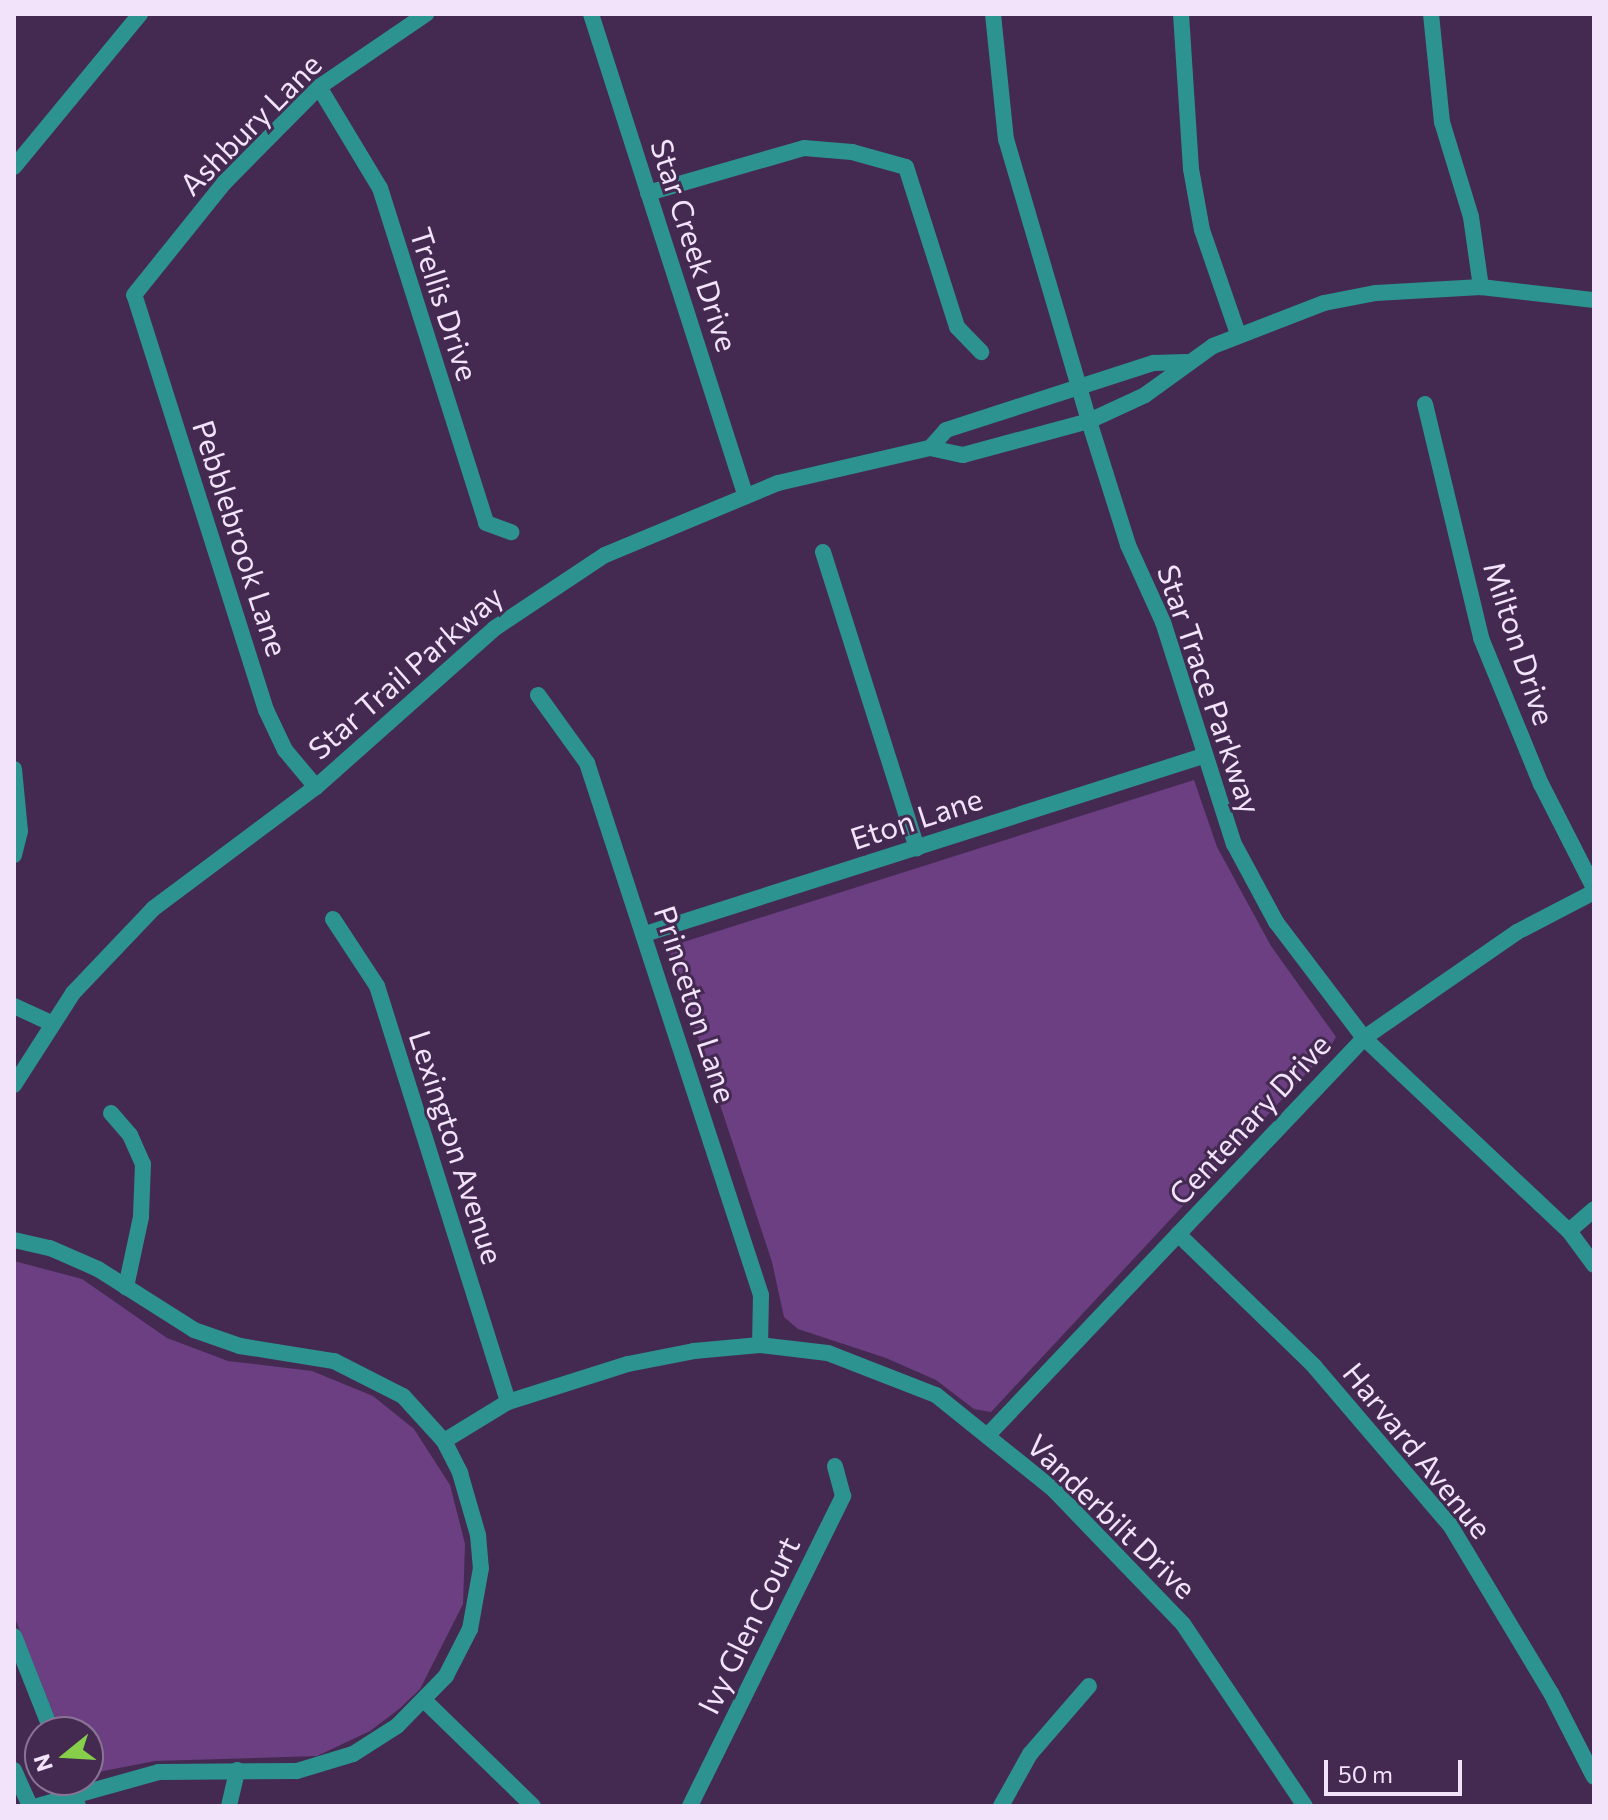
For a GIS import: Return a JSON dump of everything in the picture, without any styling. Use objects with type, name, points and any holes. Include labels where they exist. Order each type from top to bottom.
[{"type":"street","points":[[14,167],[140,14]]},
{"type":"street","name":"Ashbury Lane","points":[[134,295],[224,183],[319,87],[426,14]]},
{"type":"street","name":"Star Creek Drive","points":[[591,14],[745,494]]},
{"type":"street","name":"Star Trace Parkway","points":[[993,14],[1006,139],[1078,388],[1128,545],[1163,622],[1203,756],[1234,844],[1276,922],[1364,1038],[1569,1231],[1594,1265]]},
{"type":"street","points":[[1181,14],[1191,169],[1202,230],[1238,334]]},
{"type":"street","points":[[1431,14],[1442,122],[1471,217],[1481,287]]},
{"type":"street","name":"Trellis Drive","points":[[319,87],[380,188],[486,523],[511,532]]},
{"type":"street","points":[[648,193],[804,148],[852,152],[906,167],[957,327],[981,352]]},
{"type":"street","name":"Star Trail Parkway","points":[[14,1085],[51,1023],[96,966],[154,908],[316,787],[470,649],[546,591],[635,540],[745,494],[930,448],[963,455],[1089,421],[1145,395],[1186,362],[1238,334],[1324,303],[1376,293],[1481,287],[1594,300]]},
{"type":"street","name":"Pebblebrook Lane","points":[[134,295],[266,710],[285,750],[316,787]]},
{"type":"street","name":"Star Trail Parkway","points":[[930,448],[946,430],[1154,363],[1186,362]]},
{"type":"street","name":"Milton Drive","points":[[1425,404],[1481,638],[1541,784],[1594,890]]},
{"type":"street","points":[[823,552],[917,848]]},
{"type":"street","name":"Princeton Lane","points":[[538,695],[587,763],[761,1295],[760,1345]]},
{"type":"street","name":"Eton Lane","points":[[645,934],[1203,756]]},
{"type":"street","points":[[14,769],[20,831],[14,855]]},
{"type":"street","name":"Centenary Drive","points":[[987,1436],[1364,1038],[1492,948],[1594,890]]},
{"type":"street","name":"Lexington Avenue","points":[[333,919],[377,986],[508,1402]]},
{"type":"street","points":[[14,1006],[51,1023]]},
{"type":"street","points":[[111,1113],[130,1135],[143,1164],[141,1217],[126,1287]]},
{"type":"street","points":[[1569,1231],[1594,1209]]},
{"type":"street","name":"Harvard Avenue","points":[[1178,1234],[1314,1366],[1450,1525],[1551,1693],[1594,1777]]},
{"type":"street","points":[[14,1240],[76,1258],[168,1316],[220,1340],[308,1354],[359,1370],[403,1396],[444,1441],[471,1504],[481,1568],[470,1629],[426,1702],[397,1726],[334,1762],[297,1771],[159,1772],[104,1785]]},
{"type":"street","name":"Vanderbilt Drive","points":[[444,1441],[508,1402],[628,1364],[760,1345],[828,1353],[936,1395],[1054,1490],[1183,1624],[1305,1806]]},
{"type":"street","name":"Ivy Glen Court","points":[[690,1806],[843,1496],[835,1466]]},
{"type":"street","points":[[14,1636],[46,1716]]},
{"type":"street","points":[[1001,1806],[1030,1754],[1089,1686]]},
{"type":"street","points":[[426,1702],[533,1806]]},
{"type":"street","points":[[14,1770],[30,1806]]},
{"type":"street","points":[[229,1806],[237,1770]]},
{"type":"street","points":[[37,1806],[65,1796]]},
{"type":"shaded area","points":[[1194,780],[1217,847],[1271,946],[1336,1037],[1328,1050],[991,1412],[974,1409],[936,1380],[886,1358],[798,1329],[784,1317],[772,1262],[668,947]]},
{"type":"shaded area","points":[[14,1261],[82,1279],[167,1338],[228,1361],[312,1371],[373,1396],[414,1429],[450,1485],[465,1544],[463,1604],[420,1689],[370,1731],[317,1756],[155,1761],[104,1771],[104,1716],[55,1716],[14,1616]]}]
